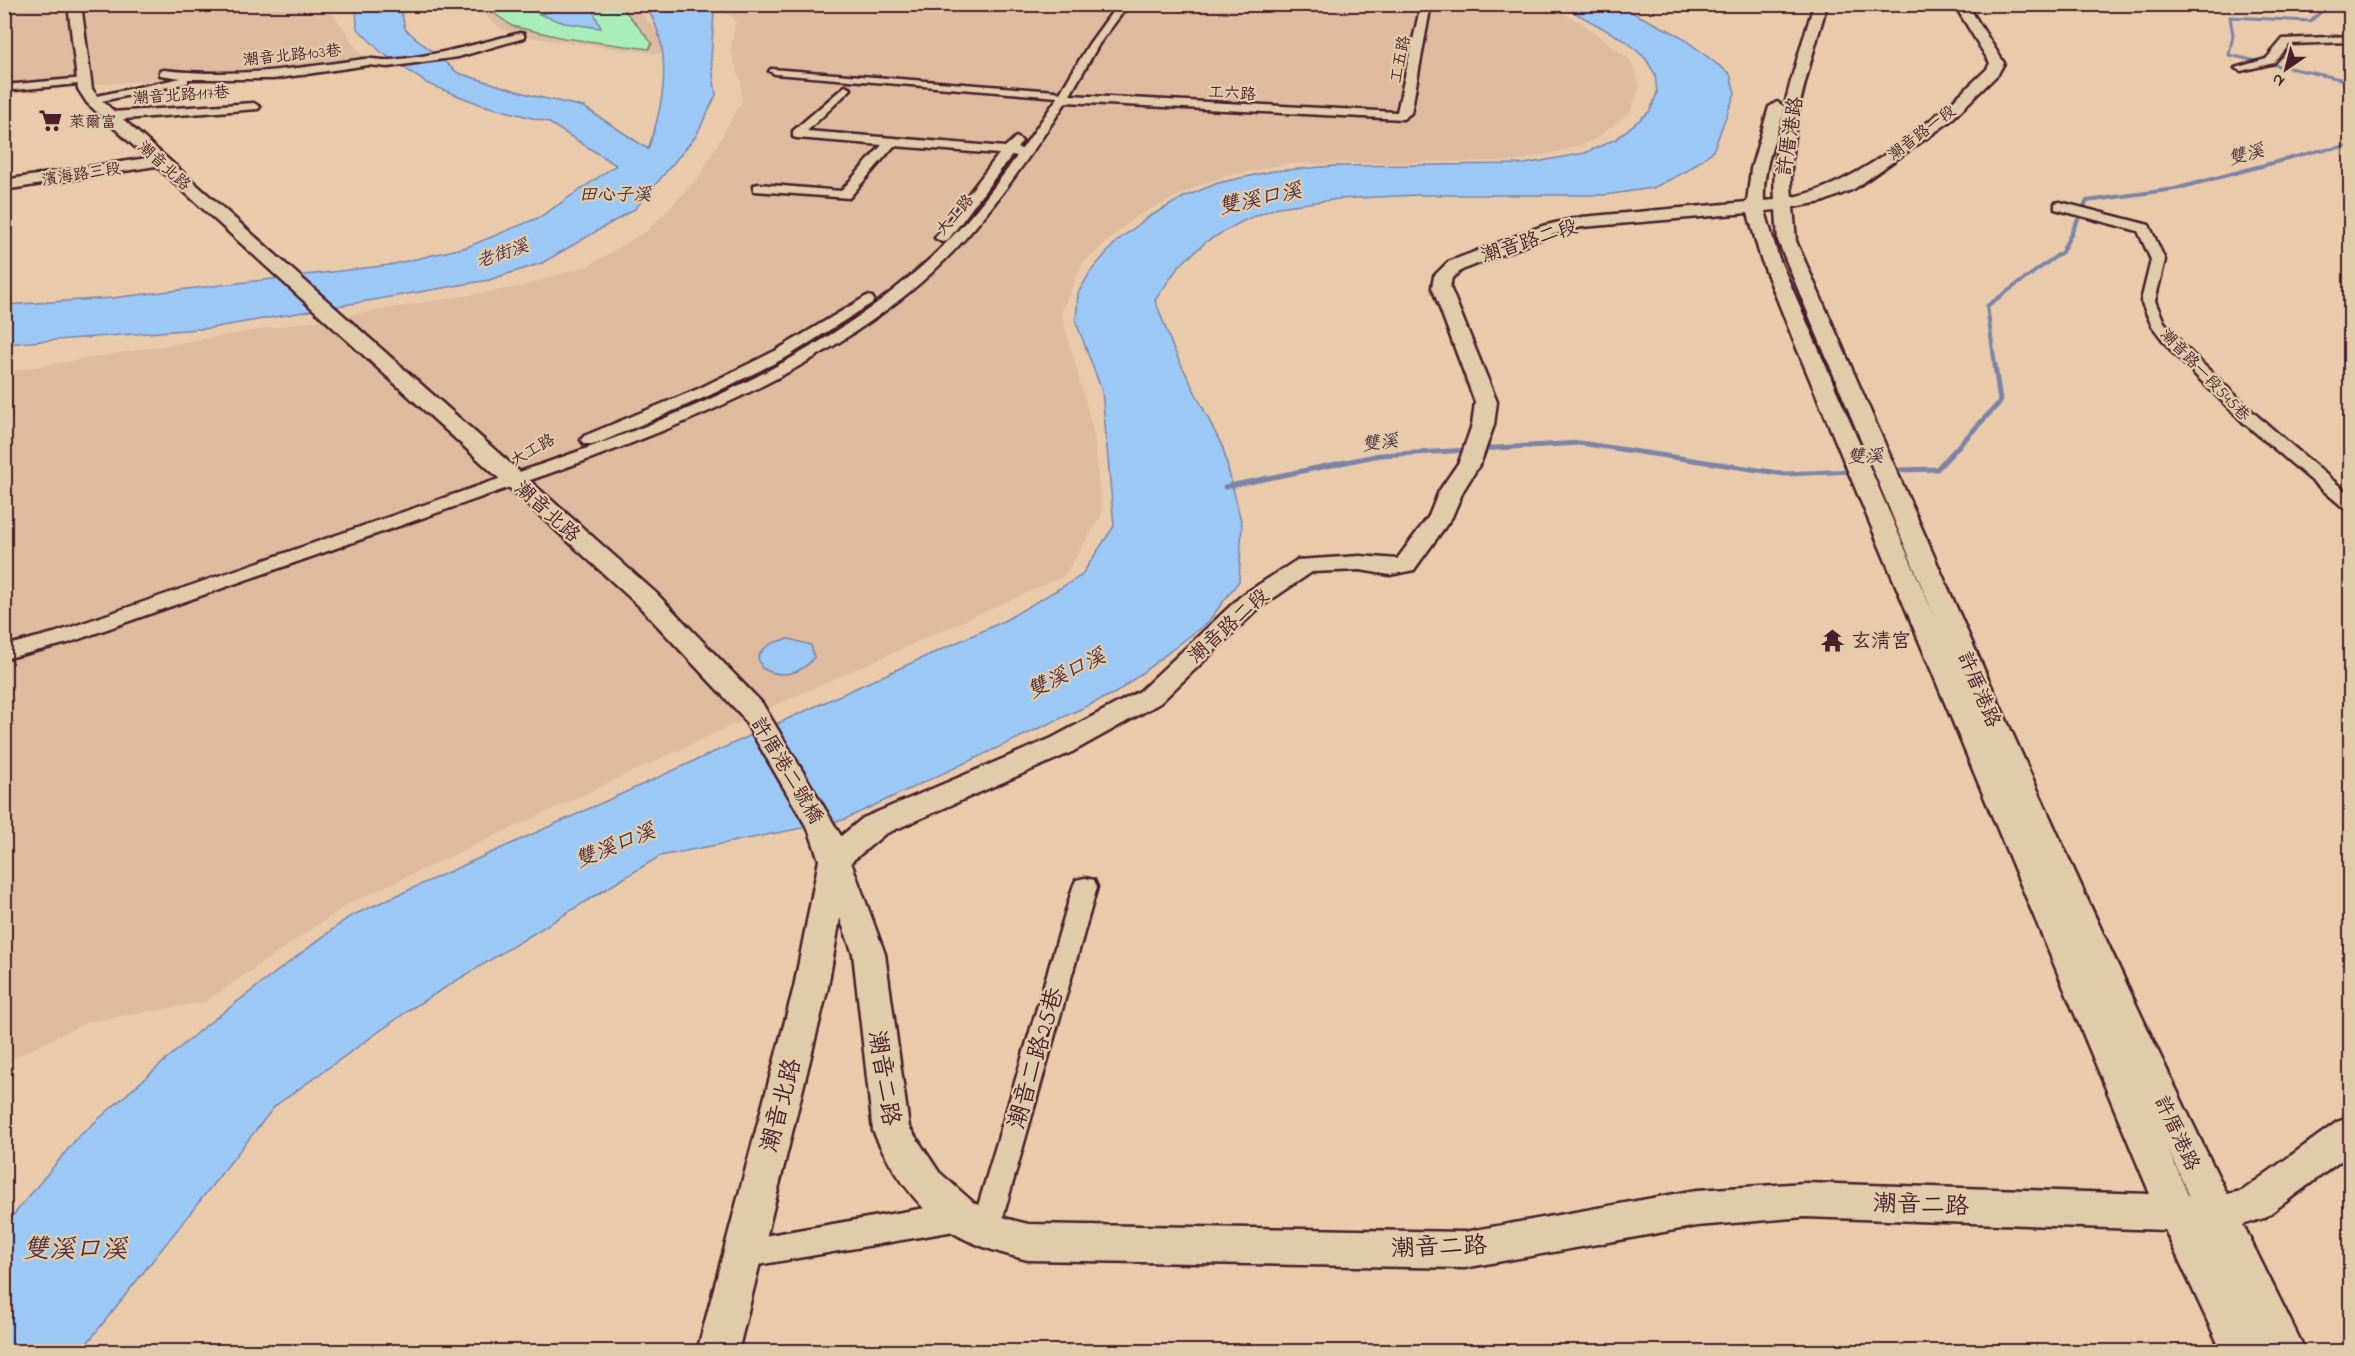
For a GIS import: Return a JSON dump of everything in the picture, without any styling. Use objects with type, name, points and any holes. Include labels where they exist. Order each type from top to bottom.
[{"type":"street","name":"潮音北路","points":[[74,4],[85,81],[92,100],[647,599],[752,711]]},
{"type":"street","name":"大工路","points":[[513,480],[556,468],[696,411],[777,373],[829,343],[888,302],[932,265],[971,224],[1024,152],[1116,4]]},
{"type":"street","name":"大工路","points":[[513,480],[543,460],[704,392],[782,354],[871,297],[938,244],[1008,151],[1059,96],[1124,4]]},
{"type":"street","name":"工五路","points":[[1399,116],[1405,113],[1426,4]]},
{"type":"street","name":"許厝港路","points":[[1804,4],[1758,177],[1787,241],[1872,469],[2177,1214],[2244,1352]]},
{"type":"street","name":"許厝港路","points":[[1821,4],[1798,80],[1781,175],[1769,205],[1769,253],[1803,339],[1872,469],[2216,1214],[2286,1352]]},
{"type":"street","name":"潮音路一段","points":[[1769,205],[1816,198],[1848,185],[1943,120],[1993,71],[1997,63],[1960,4]]},
{"type":"street","name":"潮音北路103巷","points":[[164,74],[199,77],[273,76],[368,62],[388,64],[445,56],[520,36]]},
{"type":"street","points":[[2241,68],[2265,62],[2287,41],[2350,39]]},
{"type":"street","name":"工六路","points":[[775,71],[1059,96],[1399,116]]},
{"type":"street","name":"潮音北路103巷","points":[[92,100],[199,77]]},
{"type":"street","points":[[4,88],[85,81]]},
{"type":"street","points":[[845,89],[797,134],[1024,152]]},
{"type":"street","name":"潮音北路117巷","points":[[111,116],[254,106]]},
{"type":"street","points":[[759,188],[844,195],[891,142]]},
{"type":"street","name":"濱海路三段","points":[[4,185],[158,161]]},
{"type":"street","name":"潮音路二段","points":[[830,844],[1062,745],[1150,697],[1250,602],[1306,565],[1360,564],[1390,568],[1405,565],[1440,517],[1451,492],[1470,462],[1483,425],[1486,402],[1441,287],[1443,276],[1455,266],[1548,230],[1581,222],[1769,205]]},
{"type":"street","name":"潮音路一段545巷","points":[[2060,206],[2144,228],[2158,260],[2148,301],[2157,323],[2179,350],[2248,418],[2349,503]]},
{"type":"street","points":[[4,653],[61,638],[513,480]]},
{"type":"street","name":"許厝港二號橋","points":[[752,711],[830,844]]},
{"type":"street","name":"潮音北路","points":[[717,1352],[740,1254],[812,987],[830,844]]},
{"type":"street","name":"潮音二路","points":[[830,844],[869,954],[891,1131],[926,1184],[973,1222],[1028,1242],[1464,1250],[1697,1208],[1805,1200],[2216,1214],[2250,1206],[2350,1133]]},
{"type":"street","name":"潮音二路25巷","points":[[973,1222],[1085,888]]},
{"type":"street","points":[[740,1254],[973,1222]]},
{"type":"shaded area","points":[[5,5],[327,5],[366,62],[5,92]]},
{"type":"shaded area","points":[[473,5],[634,5],[667,42],[660,54],[528,37],[501,29]]},
{"type":"shaded area","points":[[718,5],[1546,5],[1582,23],[1630,60],[1640,86],[1630,112],[1596,139],[1569,149],[1517,161],[1285,164],[1225,176],[1200,185],[1135,217],[1082,264],[1061,313],[1093,430],[1102,514],[1064,576],[789,699],[348,904],[205,1002],[87,1022],[5,1062],[5,372],[519,287],[590,265],[648,230],[699,177],[742,101],[741,82],[730,50],[736,20]]},
{"type":"green space","points":[[483,5],[620,5],[652,43],[649,49],[564,38],[512,26]]},
{"type":"water","name":"田心子溪","points":[[356,5],[400,5],[405,29],[458,73],[534,96],[584,107],[648,149],[659,113],[664,76],[660,39],[645,5],[704,5],[714,12],[711,59],[716,95],[696,136],[635,209],[542,263],[489,280],[211,328],[5,344],[5,305],[112,298],[390,265],[467,247],[540,217],[616,165],[548,122],[482,105],[428,84],[381,52],[357,28]]},
{"type":"water","points":[[585,5],[591,6],[601,28],[564,23],[539,14]]},
{"type":"water","name":"雙溪口溪","points":[[1561,5],[1617,5],[1680,36],[1730,74],[1735,93],[1713,151],[1687,171],[1653,188],[1605,195],[1417,195],[1339,199],[1278,207],[1243,221],[1207,241],[1179,266],[1155,300],[1173,348],[1223,448],[1242,525],[1239,581],[1208,622],[1117,692],[843,820],[660,856],[412,1008],[275,1106],[81,1351],[5,1352],[5,1225],[78,1137],[200,1030],[349,917],[1002,622],[1081,576],[1114,526],[1102,391],[1076,322],[1078,293],[1091,271],[1116,242],[1147,218],[1184,197],[1218,183],[1273,171],[1334,166],[1525,164],[1585,153],[1616,139],[1650,111],[1657,93],[1655,74],[1646,59],[1626,41]]},
{"type":"water","points":[[789,639],[811,645],[814,657],[809,663],[797,671],[783,674],[762,668],[758,658],[763,650],[774,642]]},
{"type":"waterway","name":"雙溪","points":[[2331,4],[2310,21],[2230,17],[2233,35],[2229,55],[2350,81]]},
{"type":"waterway","name":"雙溪","points":[[2274,162],[2317,151],[2350,146]]},
{"type":"waterway","name":"雙溪","points":[[1995,366],[1987,306],[2062,252],[2087,201],[2175,189],[2280,161]]},
{"type":"waterway","name":"雙溪","points":[[1864,471],[1937,469],[2000,402],[1995,365]]},
{"type":"waterway","name":"雙溪","points":[[1480,449],[1580,443],[1785,474],[1854,471]]},
{"type":"waterway","name":"雙溪","points":[[1225,487],[1380,455],[1469,450]]},
{"type":"place","name":"萊爾富","points":[[51,121]]},
{"type":"place","name":"玄清宮","points":[[1833,640]]},
{"type":"water label","name":"老街溪","points":[[502,253]]}]
